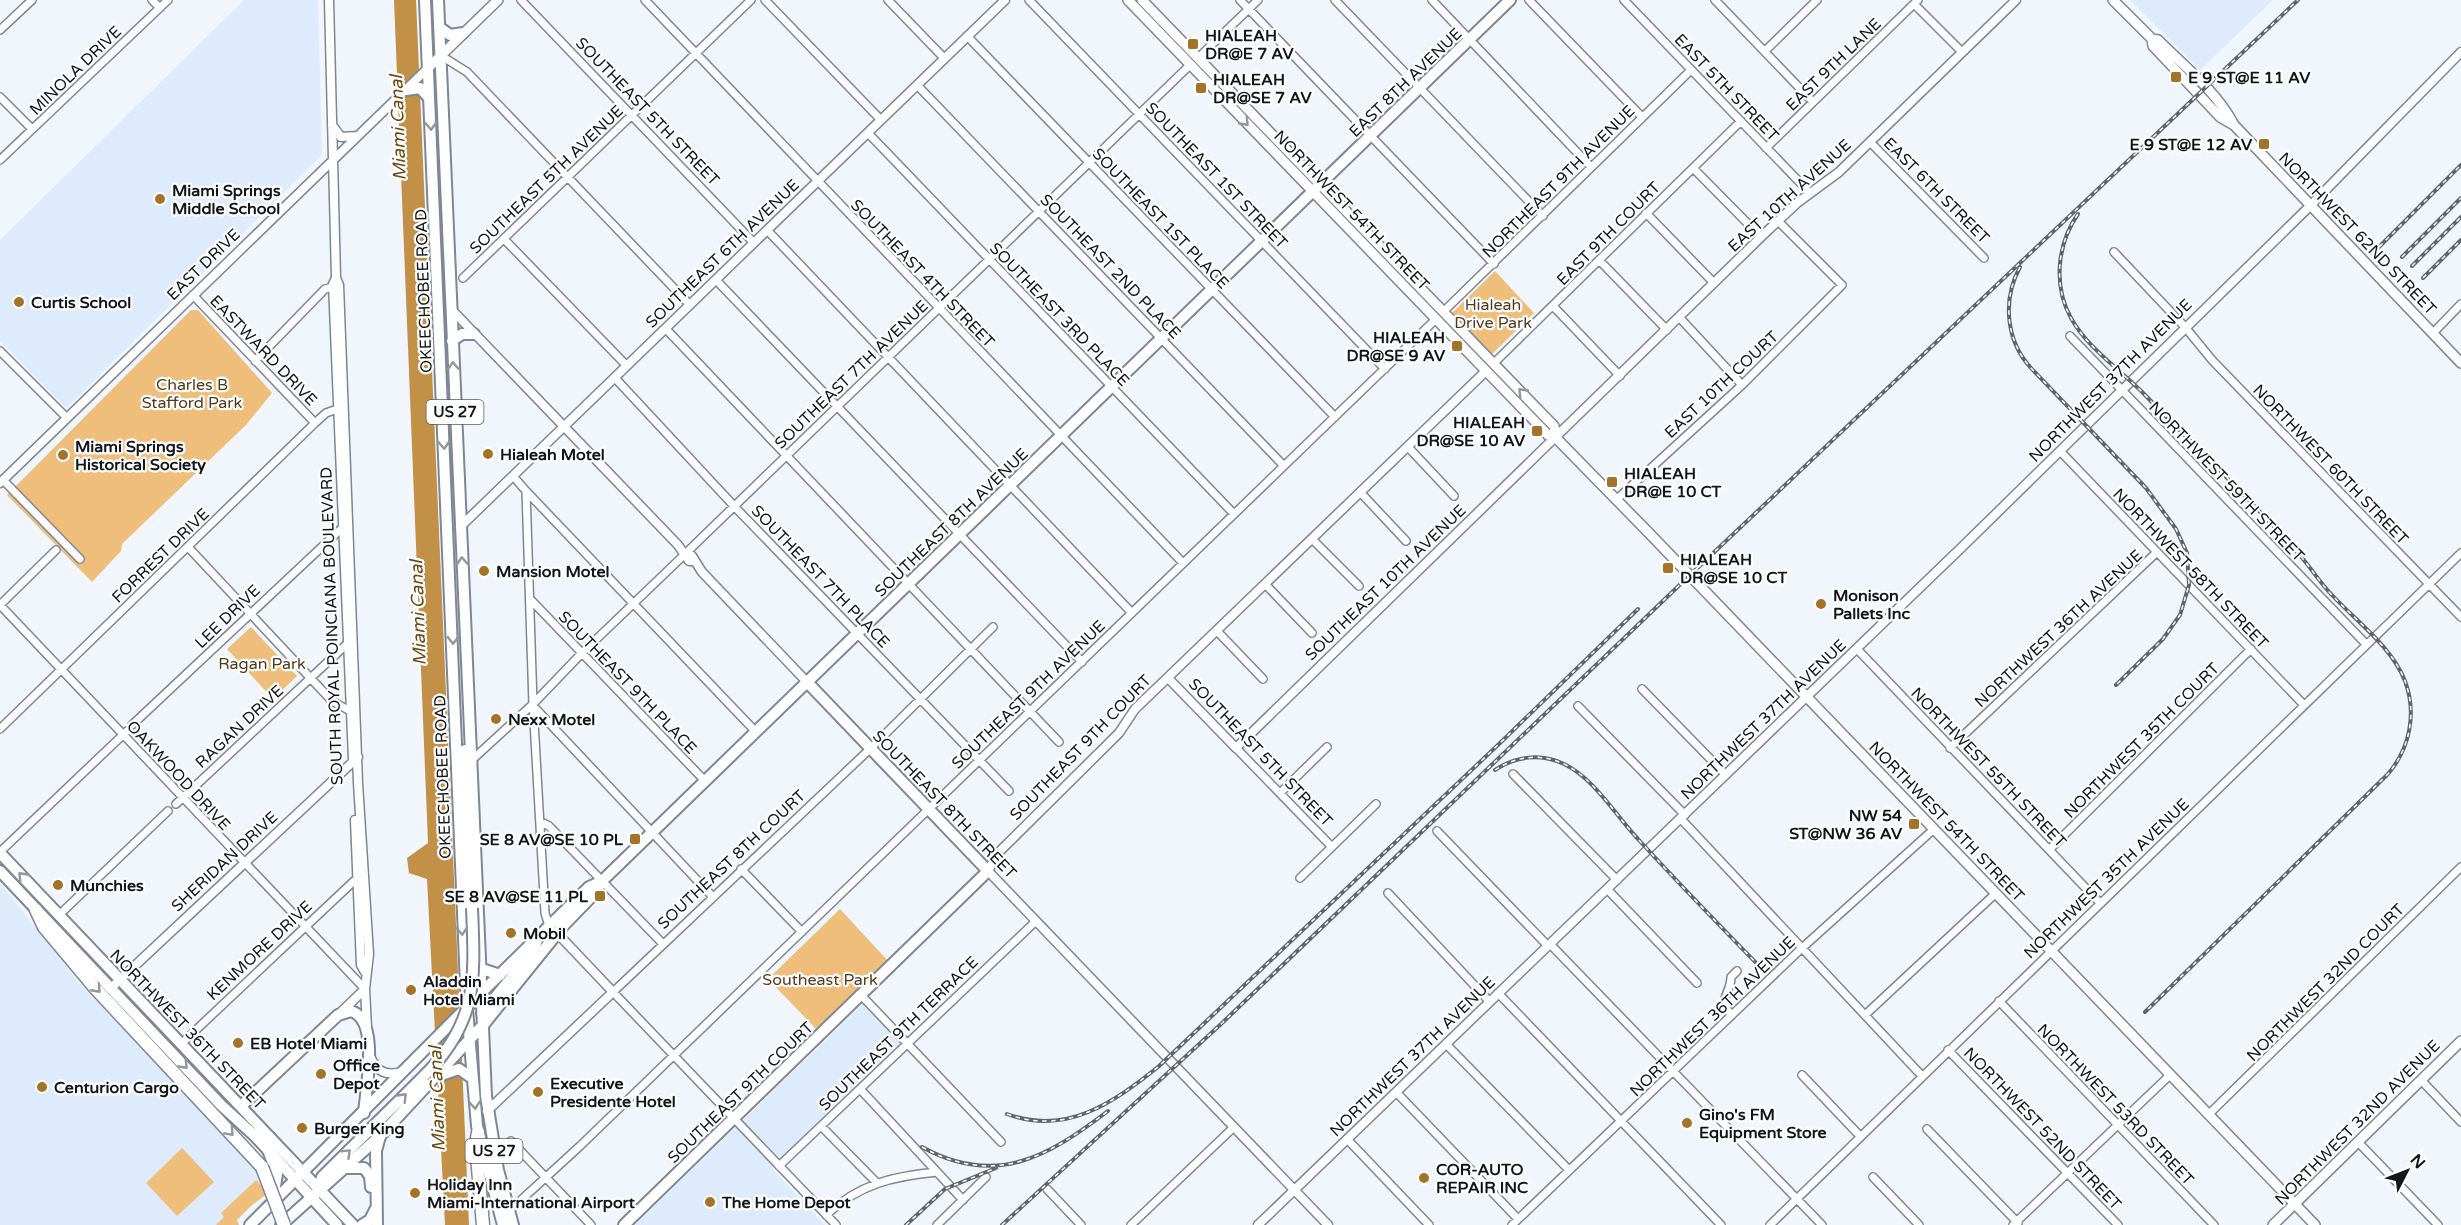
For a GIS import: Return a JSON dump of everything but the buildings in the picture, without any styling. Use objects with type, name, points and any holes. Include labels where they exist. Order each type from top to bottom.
[{"type":"highway","points":[[34,908],[44,927],[94,988],[262,1167],[283,1225]]},
{"type":"highway","points":[[478,1132],[483,1225]]},
{"type":"main road","name":"OKEECHOBEE ROAD","points":[[425,0],[425,71],[437,282],[463,1013],[470,1042],[478,1132],[502,1225]]},
{"type":"main road","name":"OKEECHOBEE ROAD","points":[[438,0],[487,1111],[513,1225]]},
{"type":"main road","points":[[425,71],[498,0]]},
{"type":"main road","name":"NORTHWEST 54TH STREET","points":[[1128,0],[1190,65],[1491,361],[1554,426],[1556,438]]},
{"type":"main road","name":"NORTHWEST 54TH STREET","points":[[1142,0],[1198,58],[1401,284],[1548,435],[1556,438],[1808,696],[1995,894],[2315,1225]]},
{"type":"main road","name":"EAST 8TH AVENUE","points":[[1316,188],[1510,0]]},
{"type":"main road","name":"NORTHWEST 62ND STREET","points":[[2113,0],[2152,39],[2152,46],[2202,91],[2220,117],[2234,124],[2461,363]]},
{"type":"main road","points":[[1141,14],[1151,19],[1182,50],[1198,58]]},
{"type":"main road","points":[[439,27],[450,35],[464,33]]},
{"type":"main road","points":[[406,90],[426,94]]},
{"type":"main road","name":"SOUTHEAST 8TH AVENUE","points":[[553,930],[589,887],[602,881],[1316,188]]},
{"type":"main road","points":[[437,282],[451,309]]},
{"type":"main road","points":[[1401,284],[1411,287],[1431,308],[1443,312]]},
{"type":"main road","points":[[1436,319],[1444,321],[1478,356],[1491,361]]},
{"type":"main road","points":[[452,341],[462,334],[474,334]]},
{"type":"main road","points":[[283,1225],[315,1193],[329,1184],[380,1136],[432,1078],[454,1041],[469,1009],[475,973],[465,765],[466,640]]},
{"type":"main road","name":"SOUTHEAST 8TH STREET","points":[[807,682],[988,871]]},
{"type":"main road","name":"NORTHWEST 36TH STREET","points":[[0,853],[241,1106],[315,1193],[337,1225]]},
{"type":"main road","name":"NORTHWEST 36TH STREET","points":[[0,871],[221,1105],[268,1150],[299,1175]]},
{"type":"main road","name":"SOUTHEAST 9TH COURT","points":[[624,1225],[988,871]]},
{"type":"main road","points":[[34,908],[44,914],[59,915]]},
{"type":"main road","points":[[250,1225],[432,1045],[483,991],[537,939],[553,930]]},
{"type":"main road","points":[[484,1018],[553,930]]},
{"type":"main road","points":[[315,1193],[322,1177],[470,1042],[484,1018],[536,948],[537,939]]},
{"type":"main road","points":[[482,969],[500,975]]},
{"type":"main road","points":[[221,1105],[235,1109],[241,1106],[345,1011],[356,1012],[367,1029]]},
{"type":"main road","name":"SOUTH ROYAL POINCIANA BOULEVARD","points":[[363,1113],[369,1052],[367,1029]]},
{"type":"main road","name":"NORTHWEST 32ND AVENUE","points":[[2273,1225],[2461,1041]]},
{"type":"main road","points":[[162,1043],[170,1046],[181,1044]]},
{"type":"main road","points":[[432,1078],[461,1070],[472,1078]]},
{"type":"main road","points":[[376,1225],[376,1151],[380,1136]]},
{"type":"main road","points":[[268,1150],[277,1178],[273,1200]]},
{"type":"main road","points":[[347,1168],[360,1166],[368,1172],[371,1196],[376,1207],[370,1220],[362,1225]]},
{"type":"main road","name":"NORTHWEST 36TH STREET","points":[[315,1193],[354,1225]]},
{"type":"street","points":[[0,30],[32,0]]},
{"type":"street","points":[[152,0],[160,8]]},
{"type":"street","name":"MINOLA DRIVE","points":[[0,160],[168,0]]},
{"type":"street","name":"SOUTH ROYAL POINCIANA BOULEVARD","points":[[329,0],[334,282],[340,295],[342,528],[350,711],[369,954],[365,972],[367,1029]]},
{"type":"street","name":"SOUTHEAST 5TH STREET","points":[[521,0],[754,243]]},
{"type":"street","name":"SOUTHEAST 4TH STREET","points":[[645,0],[1183,563]]},
{"type":"street","name":"SOUTHEAST 5TH AVENUE","points":[[463,278],[751,0]]},
{"type":"street","points":[[765,0],[881,120]]},
{"type":"street","points":[[888,0],[945,58]]},
{"type":"street","name":"SOUTHEAST 6TH AVENUE","points":[[460,527],[1005,0]]},
{"type":"street","name":"SOUTHEAST 1ST STREET","points":[[1029,0],[1385,369]]},
{"type":"street","points":[[1240,0],[1494,264]]},
{"type":"street","points":[[1198,58],[1258,0]]},
{"type":"street","points":[[1335,0],[1543,216]]},
{"type":"street","points":[[1432,0],[1591,166]]},
{"type":"street","points":[[1528,0],[1642,117]]},
{"type":"street","name":"EAST 5TH STREET","points":[[1624,0],[1810,193]]},
{"type":"street","points":[[1716,0],[1813,102]]},
{"type":"street","points":[[1765,51],[1817,0]]},
{"type":"street","name":"EAST 10TH AVENUE","points":[[1556,438],[1761,237],[1810,193],[1839,172],[2016,0]]},
{"type":"street","points":[[1916,2],[1962,52]]},
{"type":"street","name":"EAST 9TH LANE","points":[[1766,148],[1916,2]]},
{"type":"street","name":"SOUTHEAST 1ST PLACE","points":[[967,36],[1335,417]]},
{"type":"street","name":"NORTHWEST 37TH AVENUE","points":[[1258,1225],[2122,391],[2311,205],[2461,52]]},
{"type":"street","points":[[440,55],[467,72],[690,305]]},
{"type":"street","name":"SOUTHEAST 7TH AVENUE","points":[[473,759],[533,704],[633,603],[1190,65]]},
{"type":"street","name":"NORTHEAST 9TH AVENUE","points":[[1443,312],[1691,70]]},
{"type":"street","name":"EAST DRIVE","points":[[2,481],[425,71]]},
{"type":"street","name":"SOUTHEAST 2ND PLACE","points":[[917,85],[1284,466]]},
{"type":"street","points":[[0,97],[32,129]]},
{"type":"street","name":"EAST 9TH COURT","points":[[1491,361],[1552,306],[1741,121]]},
{"type":"street","points":[[332,124],[341,137],[349,139],[360,136]]},
{"type":"street","name":"SOUTHEAST 3RD PLACE","points":[[868,133],[1234,514]]},
{"type":"street","name":"EAST 6TH STREET","points":[[1870,142],[1984,258]]},
{"type":"street","points":[[333,180],[349,146]]},
{"type":"street","points":[[1693,168],[1761,237]]},
{"type":"street","points":[[1646,213],[1714,283]]},
{"type":"street","name":"EAST 10TH COURT","points":[[1616,500],[1742,385],[1842,285],[1778,221]]},
{"type":"street","points":[[767,230],[1132,613]]},
{"type":"street","points":[[504,239],[627,366]]},
{"type":"street","name":"NORTHWEST 60TH STREET","points":[[2114,252],[2185,327],[2212,360],[2461,616]]},
{"type":"street","points":[[1599,260],[1667,330]]},
{"type":"street","points":[[717,280],[958,535],[1082,662]]},
{"type":"street","points":[[255,361],[334,282]]},
{"type":"street","name":"EASTWARD DRIVE","points":[[193,295],[315,423]]},
{"type":"street","points":[[2433,333],[2461,304]]},
{"type":"street","points":[[1552,306],[1620,376]]},
{"type":"street","name":"SOUTHEAST 8TH STREET","points":[[451,309],[807,682]]},
{"type":"street","points":[[1679,317],[1742,385]]},
{"type":"street","name":"SOUTHEAST 9TH AVENUE","points":[[508,1211],[546,1178],[1031,712],[1436,319]]},
{"type":"street","points":[[666,328],[1059,742]]},
{"type":"street","name":"NORTHWEST 59TH STREET","points":[[2070,336],[2365,643]]},
{"type":"street","points":[[0,351],[67,418]]},
{"type":"street","name":"SOUTHEAST 9TH COURT","points":[[988,871],[998,852],[1119,733],[1135,709],[1486,371]]},
{"type":"street","name":"SOUTHEAST 7TH PLACE","points":[[615,378],[734,506],[1010,791]]},
{"type":"street","name":"SOUTH ROYAL POINCIANA BOULEVARD","points":[[340,408],[361,965],[365,972]]},
{"type":"street","name":"FORREST DRIVE","points":[[0,729],[315,423],[326,413],[340,408]]},
{"type":"street","name":"SOUTHEAST 10TH AVENUE","points":[[1236,748],[1556,438]]},
{"type":"street","points":[[1408,447],[1454,496]]},
{"type":"street","name":"NORTHWEST 58TH STREET","points":[[2060,451],[2303,704]]},
{"type":"street","points":[[513,476],[756,732]]},
{"type":"street","points":[[2,481],[80,559]]},
{"type":"street","points":[[526,491],[533,704],[545,913],[553,930],[836,1225]]},
{"type":"street","points":[[1360,492],[1406,541]]},
{"type":"street","name":"LEE DRIVE","points":[[0,853],[342,528]]},
{"type":"street","points":[[1312,538],[1359,586]]},
{"type":"street","points":[[188,547],[332,701],[350,711]]},
{"type":"street","points":[[0,605],[56,550]]},
{"type":"street","name":"NORTHWEST 36TH AVENUE","points":[[1950,748],[2157,552]]},
{"type":"street","name":"NORTHWEST 35TH AVENUE","points":[[1770,1225],[2365,643],[2461,553]]},
{"type":"street","points":[[1265,584],[1311,633]]},
{"type":"street","name":"SOUTHEAST 9TH PLACE","points":[[531,600],[705,781]]},
{"type":"street","name":"OAKWOOD DRIVE","points":[[0,605],[61,669],[127,730],[179,801],[243,862],[365,988]]},
{"type":"street","name":"SOUTHEAST 8TH COURT","points":[[487,1111],[871,748],[993,627]]},
{"type":"street","points":[[1217,631],[1263,679]]},
{"type":"street","name":"RAGAN DRIVE","points":[[179,801],[348,643]]},
{"type":"street","name":"NORTHWEST 55TH STREET","points":[[1857,649],[2100,903]]},
{"type":"street","name":"NORTHWEST 35TH COURT","points":[[2050,849],[2251,649]]},
{"type":"street","name":"SOUTHEAST 5TH STREET","points":[[1168,678],[1332,847]]},
{"type":"street","points":[[1641,689],[1726,775]]},
{"type":"street","points":[[533,704],[539,714],[712,896]]},
{"type":"street","points":[[1578,706],[1922,1076]]},
{"type":"street","points":[[1280,793],[1327,747]]},
{"type":"street","name":"SHERIDAN DRIVE","points":[[111,988],[355,759]]},
{"type":"street","points":[[1513,774],[1617,880]]},
{"type":"street","points":[[1300,878],[1376,804]]},
{"type":"street","points":[[59,915],[168,811]]},
{"type":"street","points":[[541,822],[549,826],[663,944]]},
{"type":"street","name":"NORTHWEST 36TH AVENUE","points":[[1512,1225],[1802,948],[1934,829]]},
{"type":"street","points":[[1437,831],[1822,1225]]},
{"type":"street","name":"NORTHWEST 32ND COURT","points":[[2208,1115],[2461,867]]},
{"type":"street","points":[[741,869],[802,932]]},
{"type":"street","name":"SOUTHEAST 8TH STREET","points":[[988,871],[1328,1225]]},
{"type":"street","name":"KENMORE DRIVE","points":[[181,1044],[304,926],[354,881],[358,881]]},
{"type":"street","points":[[1607,889],[1697,983]]},
{"type":"street","points":[[1388,893],[1489,1001]]},
{"type":"street","points":[[1865,1015],[1995,894]]},
{"type":"street","name":"SOUTHEAST 9TH TERRACE","points":[[779,1166],[1036,921]]},
{"type":"street","points":[[1732,1015],[1723,1006],[1723,998],[1730,986],[1731,977],[1737,971]]},
{"type":"street","points":[[338,1015],[365,988]]},
{"type":"street","points":[[1498,993],[1721,1225]]},
{"type":"street","points":[[862,996],[1001,1142]]},
{"type":"street","name":"NORTHWEST 53RD STREET","points":[[1999,1001],[2214,1225]]},
{"type":"street","points":[[1446,1044],[1569,1170]]},
{"type":"street","name":"NORTHWEST 52ND STREET","points":[[1948,1050],[2118,1225]]},
{"type":"street","points":[[369,1052],[375,1066],[381,1072],[392,1074],[405,1072]]},
{"type":"street","points":[[1802,1075],[1860,1136]]},
{"type":"street","points":[[1927,1129],[2016,1224],[2170,1075]]},
{"type":"street","points":[[2421,1080],[2461,1122]]},
{"type":"street","points":[[861,1090],[963,1200]]},
{"type":"street","points":[[1396,1092],[1518,1219]]},
{"type":"street","points":[[822,1127],[876,1182]]},
{"type":"street","points":[[1131,1225],[1233,1127]]},
{"type":"street","points":[[1347,1139],[1429,1225]]},
{"type":"street","points":[[511,1141],[591,1225]]},
{"type":"street","points":[[2358,1142],[2438,1225]]},
{"type":"street","points":[[826,1215],[839,1202],[876,1182],[899,1176],[937,1172]]},
{"type":"street","points":[[1873,1177],[1919,1225]]},
{"type":"street","points":[[937,1225],[986,1178]]},
{"type":"street","points":[[1047,1189],[1081,1225]]},
{"type":"shaded area","name":"Miami Springs Middle School","points":[[244,0],[318,0],[322,155],[66,408],[0,341],[0,240]]},
{"type":"shaded area","points":[[394,0],[416,0],[469,1225],[445,1225],[427,879],[409,873],[407,858],[428,843]]},
{"type":"shaded area","points":[[2130,0],[2273,0],[2200,70]]},
{"type":"shaded area","points":[[0,883],[80,984],[245,1156],[267,1184],[222,1225],[0,1225]]},
{"type":"shaded area","points":[[864,1003],[901,1044],[772,1169],[825,1225],[635,1225]]},
{"type":"green space","name":"Hialeah Drive Park","points":[[1495,271],[1534,313],[1491,355],[1452,313]]},
{"type":"green space","name":"Charles B Stafford Park","points":[[191,310],[198,310],[272,393],[246,425],[122,544],[121,551],[92,582],[7,495]]},
{"type":"green space","name":"Ragan Park","points":[[251,627],[297,676],[273,699],[227,649]]},
{"type":"green space","name":"Southeast Park","points":[[840,909],[890,963],[819,1032],[768,979]]},
{"type":"green space","points":[[182,1148],[214,1182],[177,1216],[146,1183]]},
{"type":"green space","points":[[256,1180],[268,1193],[237,1220],[239,1225],[216,1225],[224,1217],[221,1213]]},
{"type":"railway","points":[[1002,1225],[1220,1025],[1690,575],[2298,0]]},
{"type":"railway","points":[[2373,253],[2461,165]]},
{"type":"railway","points":[[2402,257],[2461,198]]},
{"type":"railway","points":[[2078,214],[2066,238],[2060,265],[2065,306],[2078,329],[2086,340],[2136,386],[2246,497],[2303,559],[2328,591],[2373,635],[2399,669],[2409,693],[2411,718],[2406,742],[2396,764],[2388,774],[2145,1012]]},
{"type":"railway","points":[[2412,266],[2461,217]]},
{"type":"railway","points":[[2423,278],[2461,240]]},
{"type":"railway","points":[[2020,267],[2011,293],[2009,320],[2016,345],[2023,357],[2146,488],[2176,529],[2187,553],[2189,585],[2180,615],[2163,639],[2116,685]]},
{"type":"railway","points":[[1007,1114],[1029,1120],[1049,1121],[1069,1118],[1088,1112],[1124,1093],[1158,1067],[1638,609]]},
{"type":"railway","points":[[1495,770],[1520,759],[1538,757],[1564,764],[1575,771],[1595,788],[1653,856],[1765,972]]},
{"type":"railway","points":[[922,1147],[949,1159],[974,1165],[998,1165],[1021,1161],[1043,1153],[1064,1141],[1108,1111]]},
{"type":"railway","points":[[906,1225],[945,1189],[996,1168]]},
{"type":"place","name":"HIALEAH DR@E 7 AV","points":[[1193,44]]},
{"type":"place","name":"E 9 ST@E 11 AV","points":[[2176,77]]},
{"type":"place","name":"HIALEAH DR@SE 7 AV","points":[[1201,88]]},
{"type":"place","name":"E 9 ST@E 12 AV","points":[[2264,144]]},
{"type":"place","name":"Miami Springs Middle School","points":[[160,199]]},
{"type":"place","name":"Curtis School","points":[[19,302]]},
{"type":"place","name":"HIALEAH DR@SE 9 AV","points":[[1457,346]]},
{"type":"place","name":"HIALEAH DR@SE 10 AV","points":[[1537,431]]},
{"type":"place","name":"Hialeah Motel","points":[[488,454]]},
{"type":"place","name":"Miami Springs Historical Society","points":[[63,455]]},
{"type":"place","name":"HIALEAH DR@E 10 CT","points":[[1612,482]]},
{"type":"place","name":"HIALEAH DR@SE 10 CT","points":[[1668,568]]},
{"type":"place","name":"Mansion Motel","points":[[484,571]]},
{"type":"place","name":"Monison Pallets Inc","points":[[1821,604]]},
{"type":"place","name":"Nexx Motel","points":[[496,719]]},
{"type":"place","name":"NW 54 ST@NW 36 AV","points":[[1914,824]]},
{"type":"place","name":"SE 8 AV@SE 10 PL","points":[[635,839]]},
{"type":"place","name":"Munchies","points":[[58,885]]},
{"type":"place","name":"SE 8 AV@SE 11 PL","points":[[600,896]]},
{"type":"place","name":"Mobil","points":[[511,933]]},
{"type":"place","name":"Aladdin Hotel Miami","points":[[411,990]]},
{"type":"place","name":"EB Hotel Miami","points":[[238,1043]]},
{"type":"place","name":"Office Depot","points":[[321,1074]]},
{"type":"place","name":"Centurion Cargo","points":[[42,1087]]},
{"type":"place","name":"Executive Presidente Hotel","points":[[538,1092]]},
{"type":"place","name":"Gino's FM Equipment Store","points":[[1687,1123]]},
{"type":"place","name":"Burger King","points":[[302,1128]]},
{"type":"place","name":"COR-AUTO REPAIR INC","points":[[1424,1178]]},
{"type":"place","name":"Holiday Inn Miami-International Airport","points":[[415,1193]]},
{"type":"place","name":"The Home Depot","points":[[710,1202]]},
{"type":"water label","name":"Miami Canal","points":[[398,128]]},
{"type":"water label","name":"Miami Canal","points":[[418,613]]},
{"type":"water label","name":"Miami Canal","points":[[437,1099]]}]
